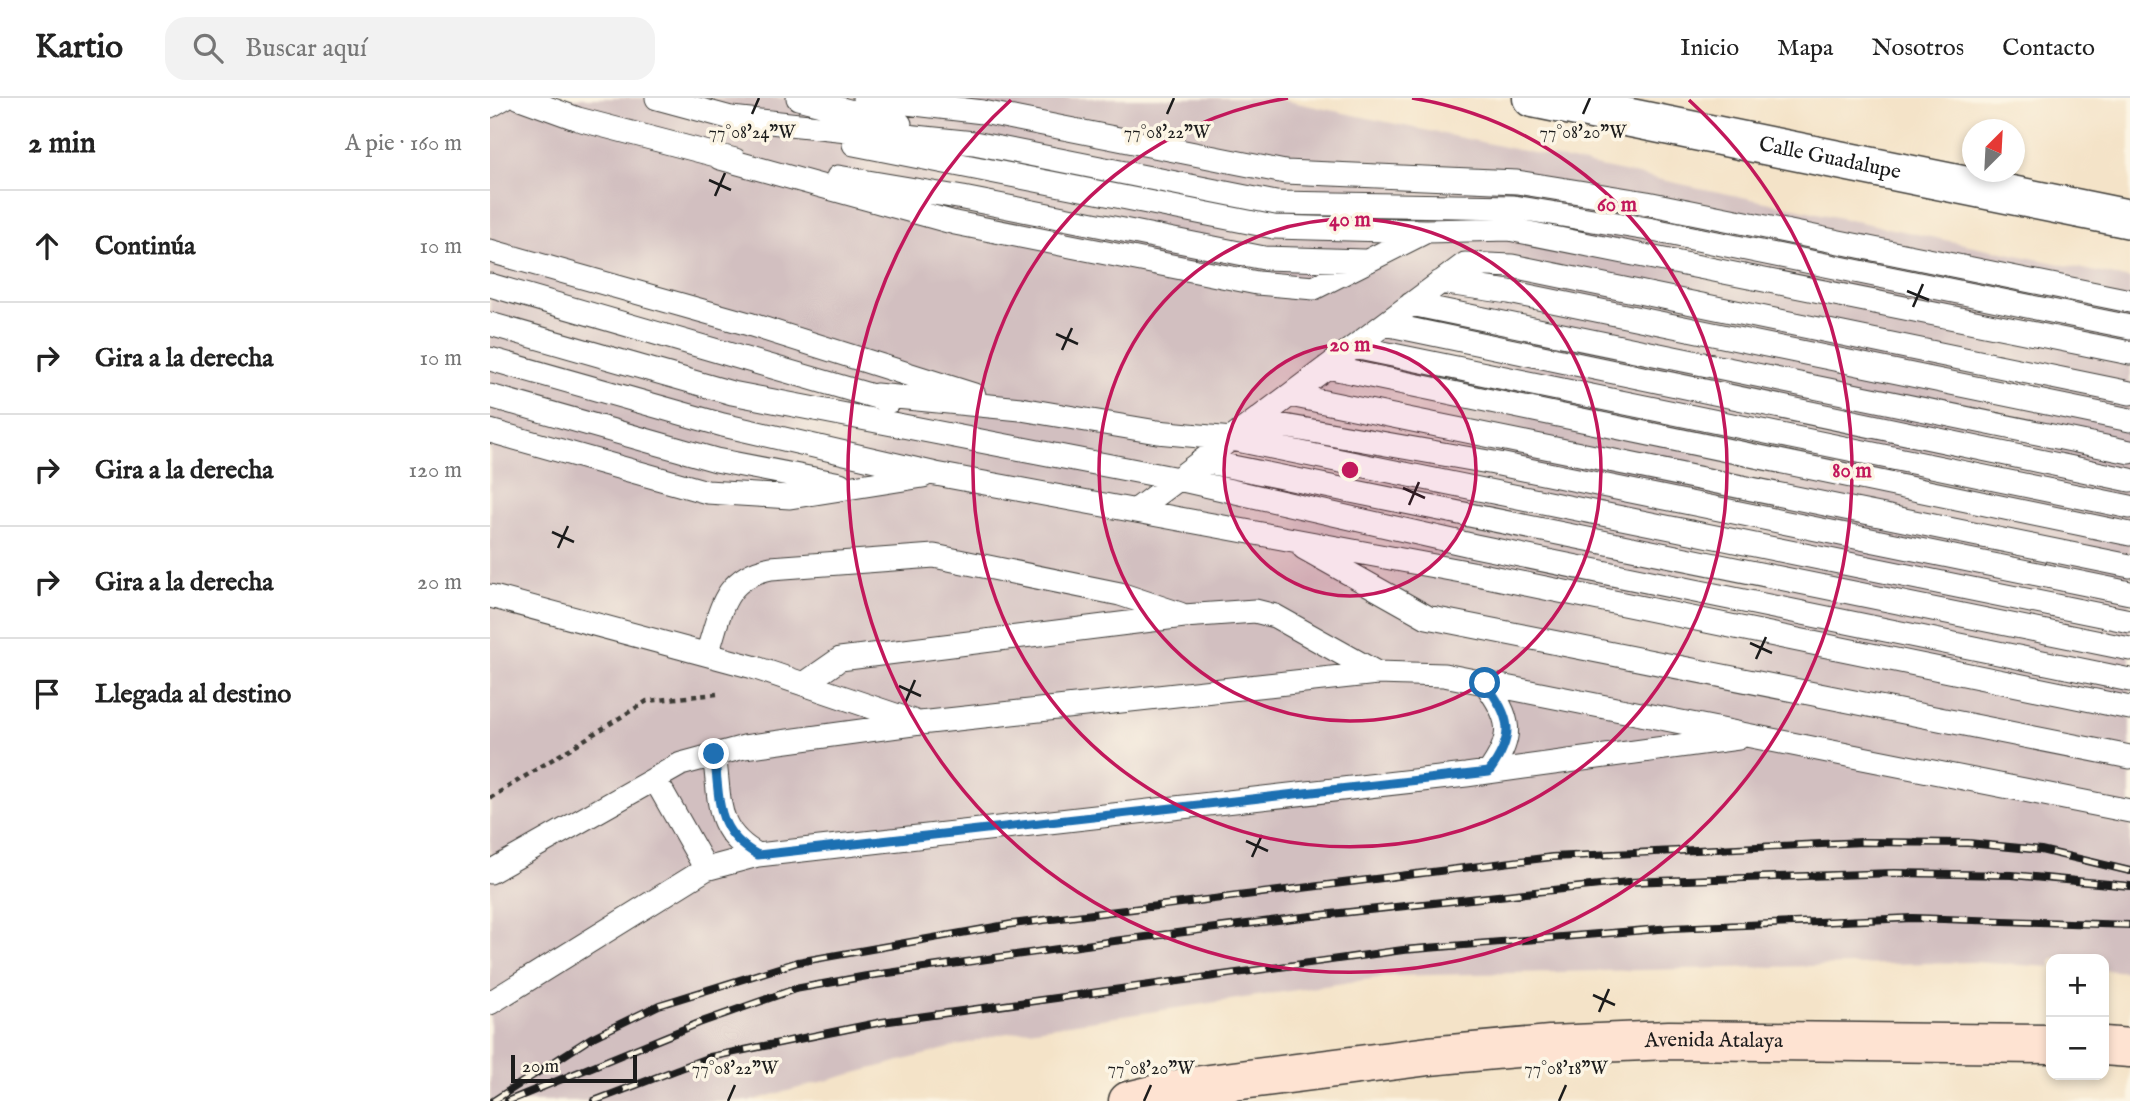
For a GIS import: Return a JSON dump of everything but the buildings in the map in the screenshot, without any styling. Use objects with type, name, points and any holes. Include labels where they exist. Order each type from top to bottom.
[{"type":"main road","name":"Avenida Atalaya","points":[[1128,1101],[1186,1087],[1429,1056],[1550,1045],[1669,1040],[2046,1044]]},
{"type":"main road","points":[[2109,1046],[2130,1048]]},
{"type":"street","name":"Calle Guadalupe","points":[[1532,98],[1590,104],[2130,219]]},
{"type":"lane","points":[[490,106],[504,98]]},
{"type":"lane","points":[[520,98],[578,118],[720,158],[963,198],[1265,258],[1367,262],[1427,231]]},
{"type":"lane","points":[[657,98],[731,118],[1274,227],[1427,231],[1509,229],[2130,353]]},
{"type":"lane","points":[[798,98],[974,143],[1276,203],[1514,207],[1661,231],[2130,327]]},
{"type":"lane","points":[[864,98],[983,112],[1285,172],[1517,182],[1608,196],[2130,301]]},
{"type":"lane","points":[[731,118],[974,143]]},
{"type":"lane","points":[[490,251],[749,324],[1020,409]]},
{"type":"lane","points":[[1136,510],[1465,264],[1512,266],[2130,393]]},
{"type":"lane","points":[[1440,282],[1509,292],[2130,420]]},
{"type":"lane","points":[[490,285],[876,395],[1012,448]]},
{"type":"lane","points":[[1411,304],[2130,452]]},
{"type":"lane","points":[[490,324],[732,393],[1178,479],[1475,546],[2130,680]]},
{"type":"lane","points":[[1385,324],[2130,480]]},
{"type":"lane","points":[[1354,346],[2130,507]]},
{"type":"lane","points":[[490,359],[723,425],[936,474],[1288,538],[2130,708]]},
{"type":"lane","points":[[1327,367],[2130,534]]},
{"type":"lane","points":[[876,395],[1020,409],[1157,432],[1232,439],[2130,621]]},
{"type":"lane","points":[[1290,395],[2130,566]]},
{"type":"lane","points":[[490,396],[716,460],[853,487]]},
{"type":"lane","points":[[1256,421],[1494,463],[2130,593]]},
{"type":"lane","points":[[490,431],[707,492],[790,497],[936,474]]},
{"type":"lane","points":[[1203,461],[2130,649]]},
{"type":"lane","points":[[1288,538],[1427,618],[2130,757]]},
{"type":"lane","points":[[707,654],[728,594],[737,581],[751,572],[771,568],[934,556],[1009,574],[1120,593],[1184,616]]},
{"type":"lane","points":[[490,596],[707,654],[920,723]]},
{"type":"lane","points":[[804,684],[840,659],[1184,616],[1255,611],[1276,616],[1377,673]]},
{"type":"lane","points":[[490,873],[681,764],[714,754],[920,723],[1377,673],[1444,675],[2130,811]]},
{"type":"lane","points":[[1485,683],[1500,704],[1508,727],[1504,751],[1489,772]]},
{"type":"lane","points":[[490,1003],[706,869],[758,855],[1489,772],[1759,736]]},
{"type":"lane","points":[[714,754],[724,824],[739,845],[758,855]]},
{"type":"lane","points":[[655,779],[706,869]]},
{"type":"path","points":[[490,798],[647,701],[727,693]]},
{"type":"shaded area","points":[[490,98],[1273,98],[2130,279],[2130,972],[2109,970],[2109,954],[2046,954],[2046,967],[1973,962],[1391,976],[1002,1034],[750,1101],[490,1101]]},
{"type":"railway","points":[[493,1101],[591,1038],[659,1005],[798,962],[1012,924],[1552,857],[1863,842],[1968,843],[2041,850],[2130,871]]},
{"type":"railway","points":[[508,1101],[699,1023],[795,989],[867,976],[1114,941],[1294,918],[1628,882],[1894,873],[2012,875],[2130,886]]},
{"type":"railway","points":[[594,1101],[710,1057],[882,1022],[1403,950],[1671,928],[1913,918],[2130,925]]},
{"type":"route","points":[[714,754],[724,824],[739,845],[758,855],[1489,772],[1504,751],[1508,727],[1500,704],[1485,683]]}]
